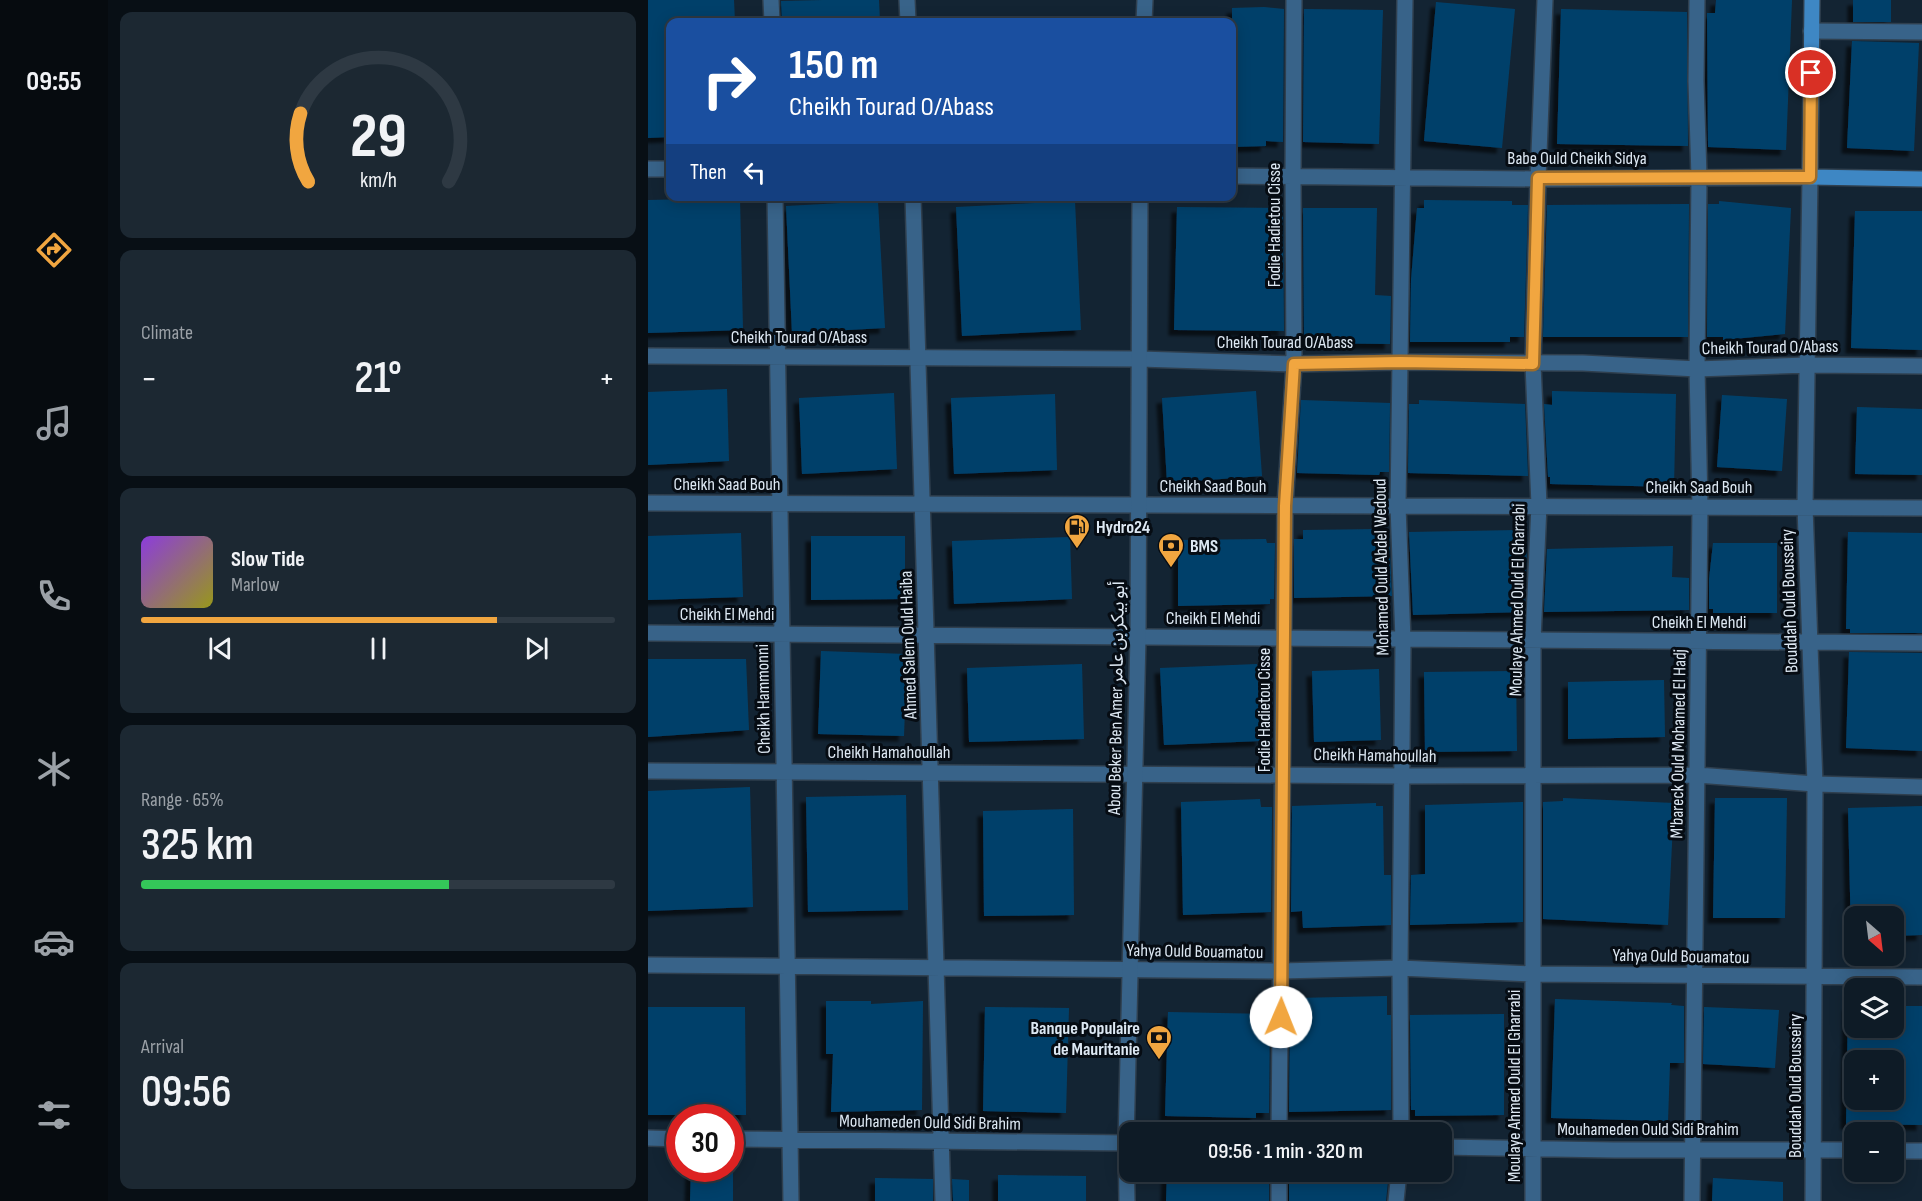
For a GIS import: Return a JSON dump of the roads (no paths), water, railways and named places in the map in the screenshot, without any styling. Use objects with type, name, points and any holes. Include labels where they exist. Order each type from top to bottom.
[{"type":"main road","name":"Bouddah Ould Bousseiry","points":[[1810,177],[1812,0]]},
{"type":"main road","name":"Babe Ould Cheikh Sidya","points":[[1810,177],[1922,179]]},
{"type":"street","points":[[771,0],[772,18]]},
{"type":"street","points":[[907,0],[908,18]]},
{"type":"street","points":[[1144,0],[1144,18]]},
{"type":"street","name":"Fodie Hadietou Cisse","points":[[1279,1122],[1285,506],[1294,364],[1294,0]]},
{"type":"street","name":"Mohamed Ould Abdel Wedoud","points":[[1401,1122],[1403,640],[1398,506],[1405,0]]},
{"type":"street","name":"Moulaye Ahmed Ould El Gharrabi","points":[[1533,1201],[1533,640],[1539,505],[1533,364],[1545,0]]},
{"type":"street","name":"M'bareck Ould Mohamed El Hadj","points":[[1692,1201],[1700,507],[1697,369],[1699,177],[1697,0]]},
{"type":"street","points":[[1811,31],[1922,32]]},
{"type":"street","points":[[648,168],[666,169]]},
{"type":"street","name":"Babe Ould Cheikh Sidya","points":[[1236,176],[1810,177]]},
{"type":"street","name":"Bouddah Ould Bousseiry","points":[[1810,177],[1805,507],[1815,784],[1813,1201]]},
{"type":"street","name":"Cheikh Hammonni","points":[[775,201],[791,1201]]},
{"type":"street","name":"Ahmed Salem Ould Haiba","points":[[913,201],[943,1201]]},
{"type":"street","name":"Abou Beker Ben Amer أبو بيكر بن عامر","points":[[1128,1122],[1138,637],[1140,201]]},
{"type":"street","name":"Cheikh Tourad O/Abass","points":[[648,356],[1140,359],[1294,364],[1583,363],[1697,369],[1807,365],[1922,366]]},
{"type":"street","name":"Cheikh Saad Bouh","points":[[648,503],[1922,508]]},
{"type":"street","name":"Cheikh El Mehdi","points":[[648,633],[1922,643]]},
{"type":"street","name":"Cheikh Hamahoullah","points":[[648,771],[1403,776],[1696,775],[1815,784],[1922,787]]},
{"type":"street","name":"Yahya Ould Bouamatou","points":[[648,965],[1281,971],[1400,968],[1534,974],[1922,977]]},
{"type":"street","points":[[648,1138],[666,1139]]},
{"type":"street","name":"Mouhameden Ould Sidi Brahim","points":[[744,1139],[1119,1143]]},
{"type":"street","name":"Mouhameden Ould Sidi Brahim","points":[[1452,1147],[1844,1150]]},
{"type":"street","points":[[1904,1151],[1922,1151]]},
{"type":"street","name":"Abou Beker Ben Amer أبو بيكر بن عامر","points":[[1127,1182],[1127,1201]]},
{"type":"street","points":[[1279,1182],[1279,1201]]},
{"type":"street","points":[[1396,1201],[1398,1182]]},
{"type":"place","name":"Hydro24","points":[[1077,550]]},
{"type":"place","name":"BMS","points":[[1171,569]]},
{"type":"place","name":"Banque Populaire de Mauritanie","points":[[1159,1061]]}]
